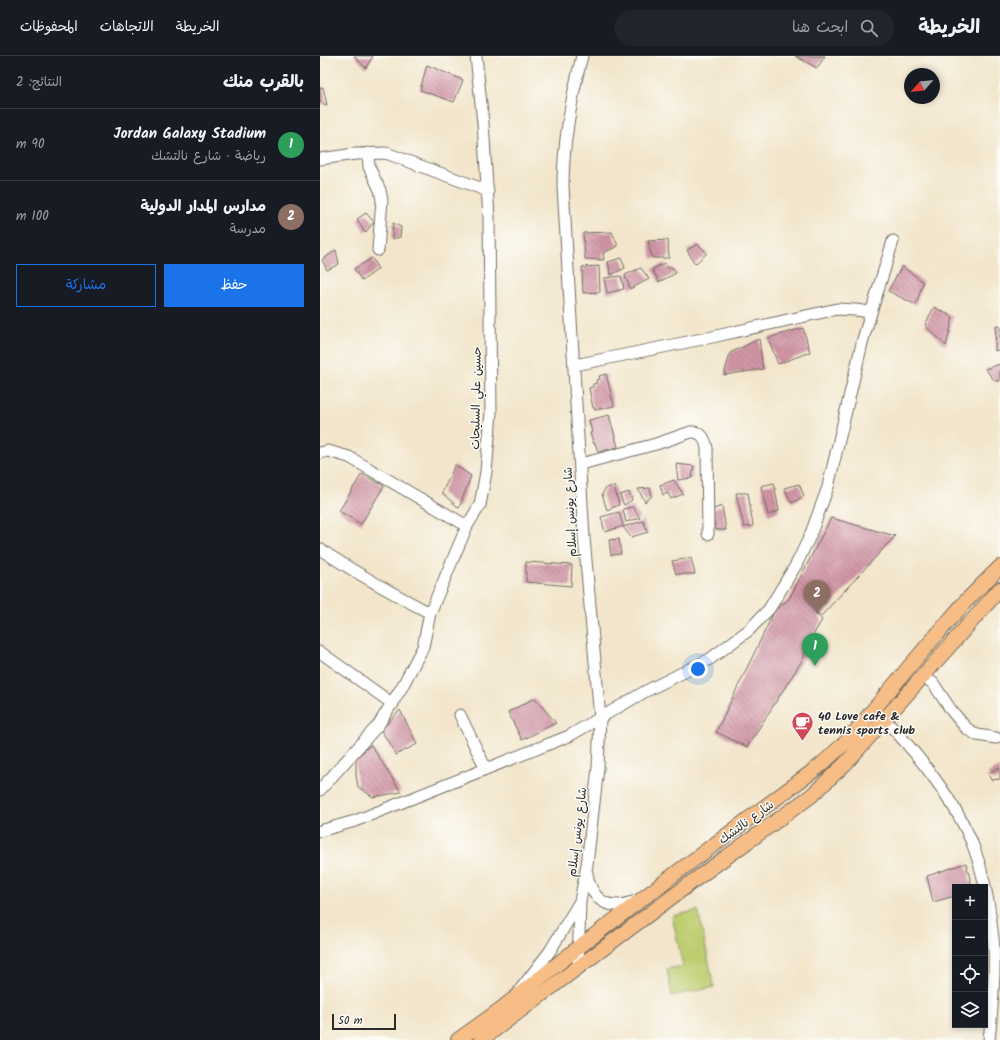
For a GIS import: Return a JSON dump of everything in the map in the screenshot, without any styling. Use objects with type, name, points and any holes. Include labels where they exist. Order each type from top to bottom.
[{"type":"main road","name":"شارع نالتشك","points":[[458,1040],[642,899],[821,765],[849,739],[960,608],[1000,567]]},
{"type":"main road","name":"شارع نالتشك","points":[[481,1040],[700,876],[811,796],[845,764],[1000,589]]},
{"type":"street","name":"حسين علي السليحات","points":[[320,790],[370,735],[393,704],[402,688],[423,647],[430,613],[467,526],[480,505],[486,472],[490,435],[490,258],[488,191],[482,108],[476,56]]},
{"type":"street","name":"شارع يونس إسلام","points":[[578,967],[580,901],[598,768],[600,718],[588,591],[563,174],[568,116],[582,56]]},
{"type":"street","points":[[368,153],[369,167],[380,190],[382,200],[378,250]]},
{"type":"street","points":[[320,159],[368,153],[393,155],[488,191]]},
{"type":"street","points":[[320,831],[355,821],[569,736],[646,691],[710,659],[750,630],[768,609],[796,565],[810,536],[828,487],[863,339],[893,240]]},
{"type":"street","points":[[575,365],[712,337],[837,309],[871,312]]},
{"type":"street","points":[[581,464],[641,448],[691,432],[700,434],[704,438],[707,448],[708,534]]},
{"type":"street","points":[[320,453],[328,451],[349,457],[467,526]]},
{"type":"street","points":[[320,549],[343,564],[430,613]]},
{"type":"street","points":[[320,652],[393,704]]},
{"type":"street","points":[[922,676],[933,683],[951,710],[966,728],[977,735],[996,738]]},
{"type":"street","points":[[460,715],[486,769]]},
{"type":"street","points":[[885,720],[908,744],[950,802],[966,830],[982,871],[989,907],[994,950],[994,983],[989,1040]]},
{"type":"street","points":[[586,865],[590,888],[599,899],[616,905],[642,899]]},
{"type":"street","points":[[512,1000],[550,951],[580,901]]},
{"type":"green space","points":[[698,910],[714,987],[672,996],[667,969],[683,966],[672,916]]},
{"type":"building","points":[[354,56],[373,56],[366,68]]},
{"type":"building","points":[[795,56],[825,56],[817,68]]},
{"type":"building","points":[[427,65],[463,80],[454,102],[420,90]]},
{"type":"building","points":[[323,87],[327,105],[320,103],[320,88]]},
{"type":"building","points":[[366,213],[374,222],[365,233],[357,219]]},
{"type":"building","points":[[393,223],[401,227],[400,237],[392,239]]},
{"type":"building","points":[[612,232],[618,246],[603,253],[604,260],[585,259],[583,233]]},
{"type":"building","points":[[668,240],[669,258],[652,258],[648,241]]},
{"type":"building","points":[[698,244],[707,253],[695,264],[687,250]]},
{"type":"building","points":[[336,250],[339,264],[327,270],[322,260]]},
{"type":"building","points":[[372,258],[378,269],[362,281],[354,269]]},
{"type":"building","points":[[621,258],[625,268],[611,275],[608,262]]},
{"type":"building","points":[[665,263],[667,268],[673,268],[676,273],[659,282],[652,269]]},
{"type":"building","points":[[599,266],[600,292],[583,293],[582,267]]},
{"type":"building","points":[[902,266],[923,282],[916,305],[888,291]]},
{"type":"building","points":[[641,268],[649,279],[630,289],[625,275]]},
{"type":"building","points":[[621,276],[624,289],[607,293],[604,278]]},
{"type":"building","points":[[934,307],[953,317],[946,346],[925,325]]},
{"type":"building","points":[[996,326],[1000,326],[1000,349],[995,351]]},
{"type":"building","points":[[803,328],[810,352],[778,364],[768,338]]},
{"type":"building","points":[[759,339],[763,369],[724,375],[730,353]]},
{"type":"building","points":[[1000,364],[1000,381],[995,381],[985,369]]},
{"type":"building","points":[[606,374],[614,406],[595,410],[595,408],[593,408],[589,388],[593,387],[593,384],[597,383],[596,380],[600,379],[599,376]]},
{"type":"building","points":[[609,415],[618,447],[598,452],[590,433],[592,432],[589,420]]},
{"type":"building","points":[[676,464],[694,466],[692,478],[678,480]]},
{"type":"building","points":[[455,465],[471,476],[459,508],[442,493]]},
{"type":"building","points":[[362,474],[384,486],[361,524],[339,511]]},
{"type":"building","points":[[674,480],[683,494],[671,499],[668,493],[663,495],[660,485]]},
{"type":"building","points":[[774,483],[779,511],[768,515],[761,486]]},
{"type":"building","points":[[799,484],[804,496],[792,503],[784,488]]},
{"type":"building","points":[[614,486],[619,505],[607,510],[602,494],[606,488]]},
{"type":"building","points":[[650,488],[652,496],[645,502],[638,489]]},
{"type":"building","points":[[629,492],[632,500],[624,505],[620,495]]},
{"type":"building","points":[[736,493],[748,493],[753,526],[744,527]]},
{"type":"building","points":[[722,506],[726,530],[716,530],[711,510]]},
{"type":"building","points":[[633,507],[640,518],[626,522],[623,509]]},
{"type":"building","points":[[619,512],[623,526],[605,532],[601,517]]},
{"type":"building","points":[[831,518],[895,536],[821,616],[815,612],[822,620],[808,644],[803,659],[747,747],[716,732],[775,610],[789,599]]},
{"type":"building","points":[[643,521],[648,532],[631,537],[623,527]]},
{"type":"building","points":[[619,539],[621,554],[611,555],[609,540]]},
{"type":"building","points":[[691,558],[695,574],[676,574],[672,561]]},
{"type":"building","points":[[526,562],[572,565],[571,586],[526,582]]},
{"type":"building","points":[[535,698],[556,723],[522,740],[508,712]]},
{"type":"building","points":[[400,710],[417,744],[396,755],[381,730]]},
{"type":"building","points":[[371,745],[401,792],[373,797],[358,787],[356,758]]},
{"type":"building","points":[[1000,767],[1000,779],[991,780],[988,773]]},
{"type":"building","points":[[966,863],[971,884],[952,884],[952,897],[933,902],[927,876]]},
{"type":"place","name":"مدارس المدار الدولية","points":[[817,613]]},
{"type":"place","name":"Jordan Galaxy Stadium","points":[[815,666]]},
{"type":"place","name":"40 Love cafe & tennis sports club","points":[[802,742]]}]
